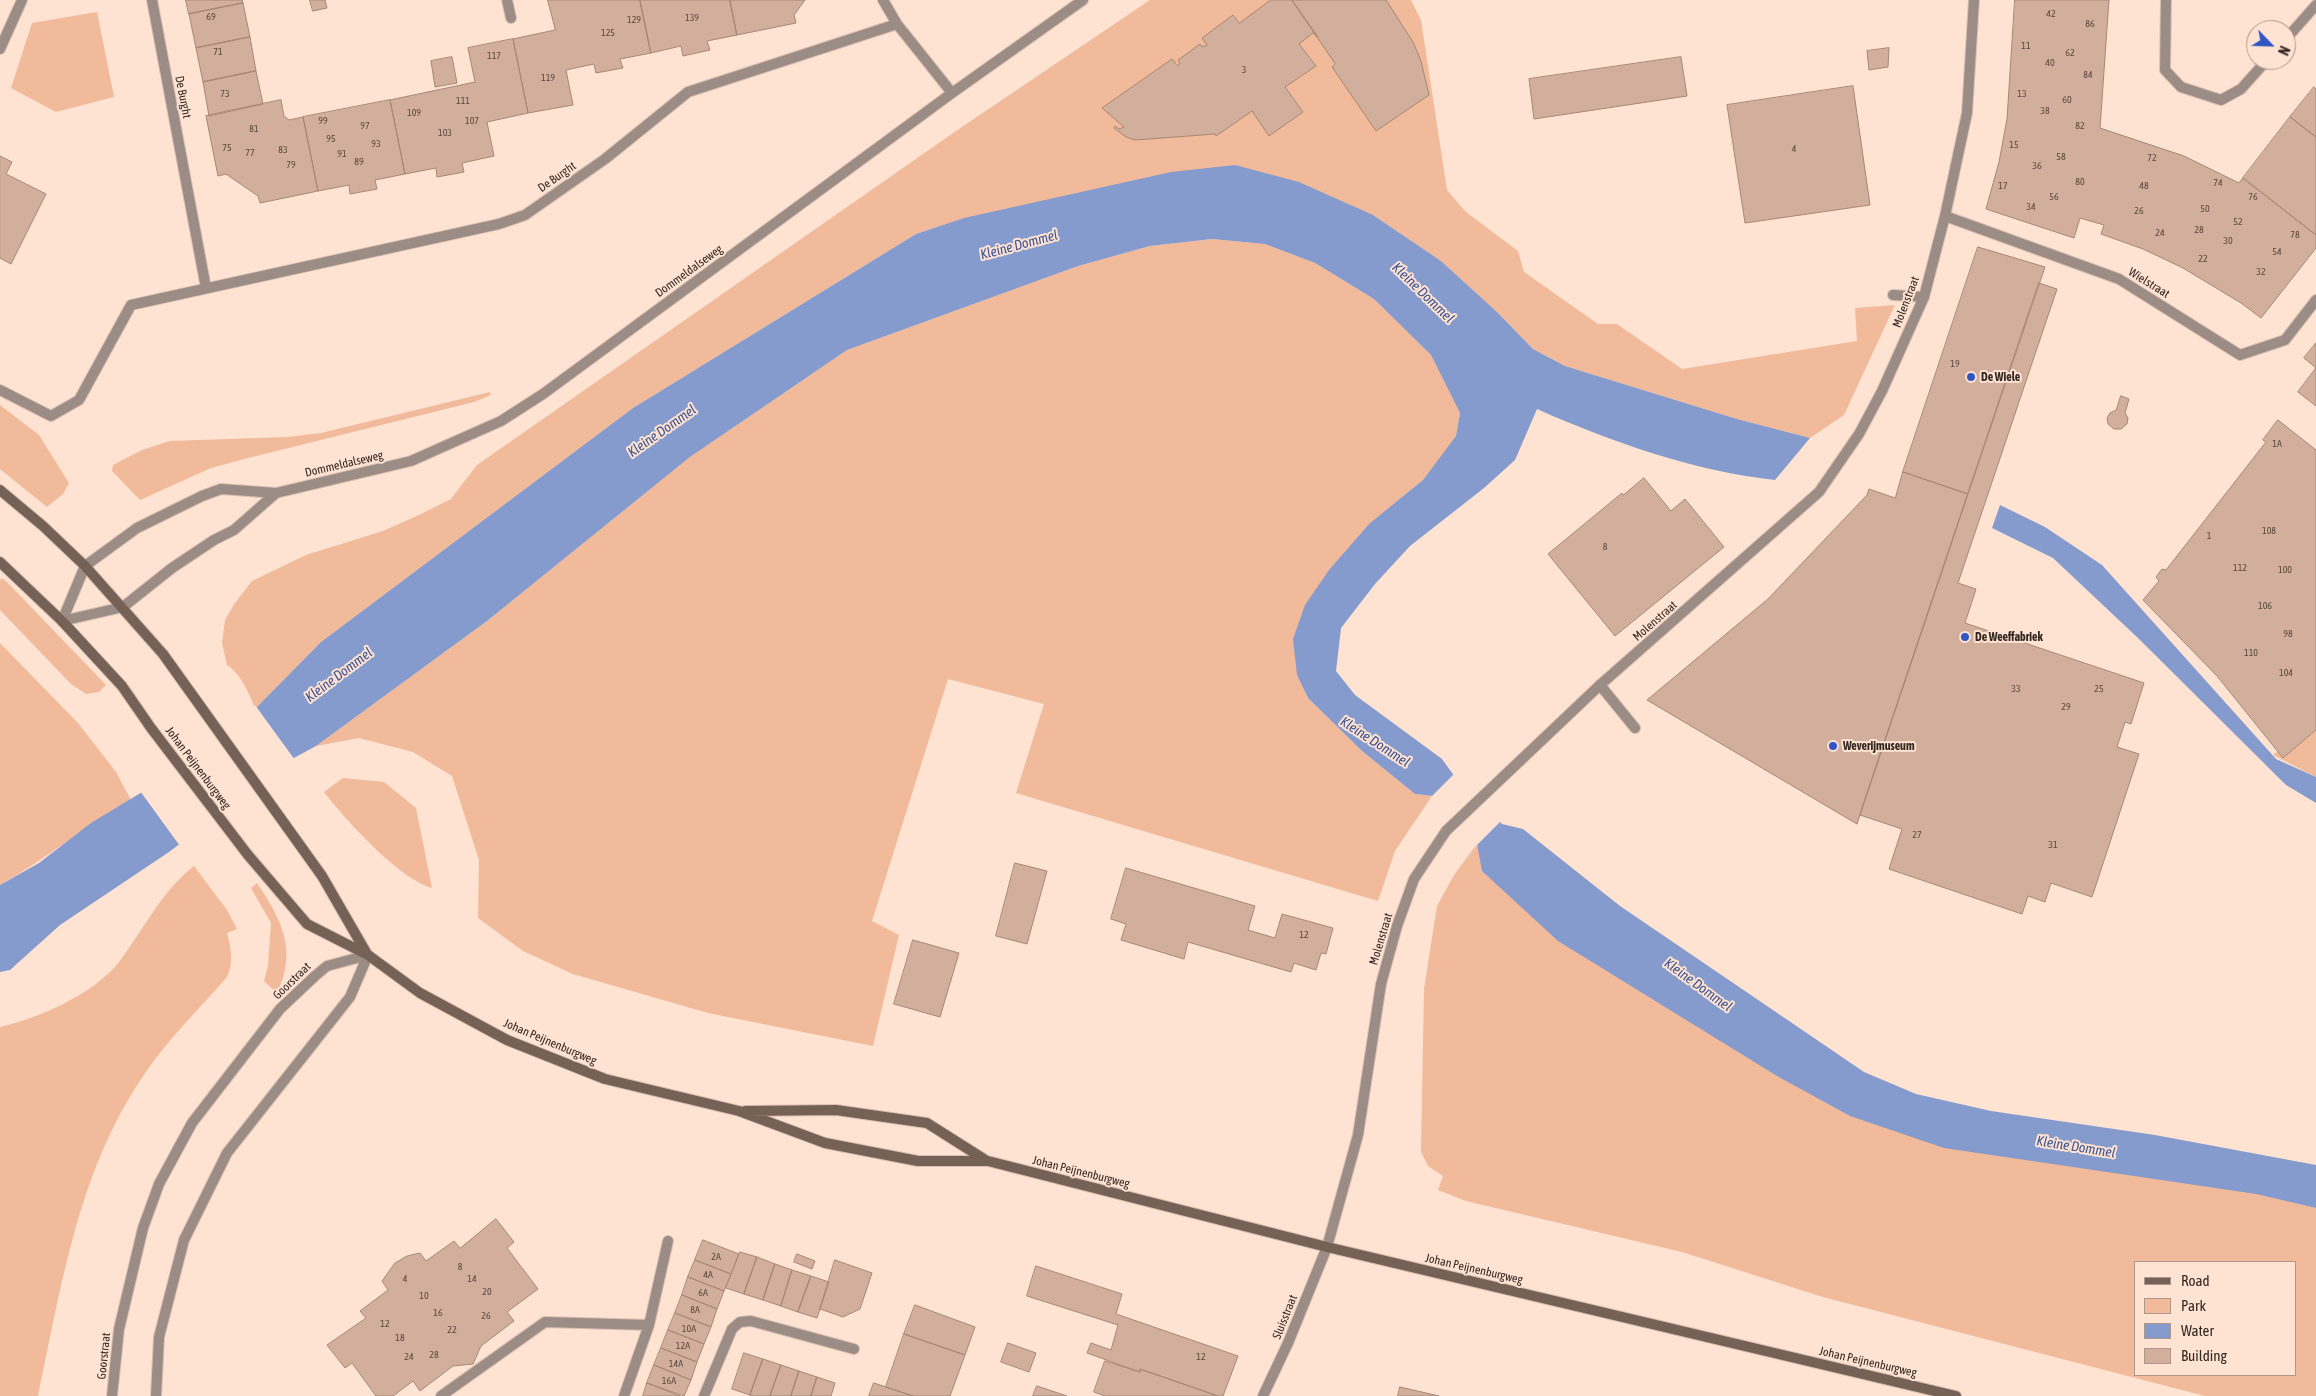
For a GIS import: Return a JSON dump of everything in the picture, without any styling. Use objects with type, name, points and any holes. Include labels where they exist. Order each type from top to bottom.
[{"type":"main road","points":[[0,490],[44,526],[123,607]]},
{"type":"main road","points":[[0,562],[62,621]]},
{"type":"main road","name":"Johan Peijnenburgweg","points":[[123,607],[163,654],[287,826],[322,876],[368,955]]},
{"type":"main road","name":"Johan Peijnenburgweg","points":[[62,621],[122,686],[151,728],[248,855],[306,924],[368,955],[420,993],[506,1040],[606,1079],[739,1112],[825,1143],[918,1161],[988,1162],[1327,1247],[1956,1396]]},
{"type":"main road","name":"Johan Peijnenburgweg","points":[[739,1112],[836,1110],[927,1123],[988,1162]]},
{"type":"street","points":[[0,49],[22,0]]},
{"type":"street","name":"De Burght","points":[[152,0],[206,288]]},
{"type":"street","points":[[507,0],[511,18]]},
{"type":"street","points":[[884,0],[896,24],[952,93]]},
{"type":"street","name":"Dommeldalseweg","points":[[85,566],[137,528],[202,496],[221,489],[276,493],[411,461],[501,421],[543,394],[952,93],[1083,0]]},
{"type":"street","name":"Molenstraat","points":[[1327,1247],[1358,1135],[1381,984],[1395,934],[1414,879],[1446,831],[1600,685],[1819,492],[1859,434],[1882,391],[1924,297],[1945,216],[1967,113],[1974,0]]},
{"type":"street","points":[[2166,0],[2165,70],[2181,87],[2221,100],[2242,90],[2259,70]]},
{"type":"street","points":[[2296,28],[2316,5]]},
{"type":"street","name":"De Burght","points":[[0,390],[51,416],[79,400],[131,305],[499,224],[525,215],[605,158],[688,92],[896,24]]},
{"type":"street","name":"Wielstraat","points":[[1945,216],[2119,279],[2240,355],[2285,340],[2316,300]]},
{"type":"street","points":[[1893,295],[1924,297]]},
{"type":"street","name":"Dommeldalseweg","points":[[62,621],[123,607],[172,568],[214,540],[234,530],[276,493]]},
{"type":"street","points":[[62,621],[85,566]]},
{"type":"street","points":[[1600,685],[1635,728]]},
{"type":"street","points":[[156,1396],[159,1337],[184,1240],[227,1153],[350,997],[368,955]]},
{"type":"street","name":"Goorstraat","points":[[112,1396],[119,1329],[143,1228],[159,1184],[192,1123],[280,1010],[308,982],[327,966],[368,955]]},
{"type":"street","points":[[624,1396],[649,1325],[668,1241]]},
{"type":"street","name":"Sluisstraat","points":[[1263,1396],[1288,1343],[1327,1247]]},
{"type":"street","points":[[704,1396],[732,1329],[740,1322],[751,1320],[854,1349]]},
{"type":"street","points":[[441,1396],[545,1322],[649,1325]]},
{"type":"green space","points":[[1150,0],[1411,0],[1421,20],[1447,190],[1466,212],[1518,251],[1524,272],[1598,324],[1617,324],[1682,369],[1857,341],[1855,308],[1895,305],[1844,415],[1810,438],[1737,419],[1565,366],[1533,349],[1497,312],[1441,261],[1373,215],[949,223],[916,234],[633,408],[321,642],[255,709],[240,678],[227,665],[222,643],[225,620],[252,581],[306,555],[383,531],[451,499],[477,465],[956,131]]},
{"type":"green space","points":[[97,12],[114,97],[56,112],[11,88],[32,23]]},
{"type":"green space","points":[[1212,239],[1265,244],[1315,263],[1374,299],[1431,355],[1460,413],[1456,436],[1423,480],[1370,523],[1297,675],[1308,698],[1362,751],[1415,794],[1432,796],[1395,851],[1378,901],[1016,793],[1044,704],[948,679],[872,921],[899,935],[873,1046],[708,1013],[573,974],[523,951],[478,918],[479,860],[452,776],[413,752],[359,738],[316,746],[487,621],[690,457],[847,350],[1078,266],[1150,246]]},
{"type":"green space","points":[[490,392],[491,395],[474,402],[211,468],[140,500],[112,471],[113,465],[142,450],[170,441],[288,437],[321,433]]},
{"type":"green space","points":[[0,405],[39,435],[69,483],[63,494],[47,507],[0,469]]},
{"type":"green space","points":[[2,578],[106,685],[99,692],[86,694],[71,684],[0,610],[0,580]]},
{"type":"green space","points":[[0,643],[78,723],[116,772],[131,800],[0,885]]},
{"type":"green space","points":[[2316,719],[2316,777],[2273,755]]},
{"type":"green space","points":[[343,778],[384,782],[416,808],[432,888],[404,873],[373,847],[324,792]]},
{"type":"green space","points":[[1477,844],[1777,1076],[2316,1208],[2316,1396],[2205,1396],[1823,1297],[1682,1252],[1466,1201],[1438,1190],[1443,1176],[1428,1166],[1421,1152],[1424,989],[1437,906],[1454,875]]},
{"type":"green space","points":[[194,866],[227,910],[237,929],[227,933],[230,945],[231,966],[227,977],[176,1033],[148,1069],[124,1106],[105,1145],[89,1185],[76,1226],[65,1268],[38,1396],[0,1396],[0,1027],[32,1018],[65,1003],[108,974],[119,962],[162,899],[182,876]]},
{"type":"green space","points":[[257,883],[273,909],[284,935],[286,963],[277,993],[264,981],[268,966],[271,923],[251,888]]},
{"type":"water","name":"Kleine Dommel","points":[[1235,165],[1299,182],[1373,215],[1441,261],[1497,312],[1533,349],[1565,366],[1737,419],[1810,438],[1775,480],[1714,470],[1653,454],[1594,433],[1537,409],[1515,460],[1484,488],[1410,546],[1375,584],[1341,628],[1336,671],[1355,695],[1442,759],[1455,777],[1502,824],[1523,829],[1620,906],[1864,1072],[1916,1094],[1991,1111],[2155,1135],[2316,1165],[2316,1208],[2256,1194],[1944,1148],[1850,1116],[1777,1076],[1558,941],[1482,871],[1477,844],[1433,796],[1415,794],[1362,751],[1308,698],[1297,675],[1293,639],[1305,605],[1329,570],[1370,523],[1423,480],[1456,436],[1460,413],[1431,355],[1374,299],[1315,263],[1265,244],[1212,239],[1150,246],[1078,266],[847,350],[690,457],[487,621],[316,746],[292,759],[169,852],[60,925],[10,970],[0,972],[0,885],[39,863],[91,823],[157,783],[255,709],[321,642],[633,408],[916,234],[964,218],[1171,172]]},
{"type":"water","points":[[2000,505],[2045,527],[2102,565],[2276,759],[2316,777],[2316,803],[2286,785],[2139,639],[2053,558],[1992,528]]},
{"type":"pier","points":[[255,705],[295,760],[180,846],[140,791]]},
{"type":"pier","points":[[1455,773],[1502,820],[1475,847],[1430,798]]},
{"type":"building","points":[[186,0],[242,0],[243,3],[189,14]]},
{"type":"building","points":[[310,0],[325,0],[327,8],[313,11]]},
{"type":"building","points":[[548,0],[640,0],[651,53],[620,59],[623,68],[596,73],[594,64],[566,70],[573,105],[528,113],[513,39],[555,30]]},
{"type":"building","points":[[640,0],[730,0],[737,35],[707,41],[710,50],[683,56],[681,46],[651,53]]},
{"type":"building","points":[[730,0],[805,0],[794,15],[796,23],[737,35]]},
{"type":"building","points":[[1271,0],[1292,0],[1318,37],[1313,33],[1299,44],[1316,66],[1285,87],[1303,112],[1269,136],[1252,111],[1216,136],[1215,134],[1135,140],[1126,137],[1114,128],[1115,126],[1119,129],[1124,127],[1102,108],[1172,59],[1178,66],[1180,63],[1178,60],[1200,44],[1202,47],[1207,45],[1202,38],[1233,15],[1239,23]]},
{"type":"building","points":[[1292,0],[1386,0],[1413,42],[1421,61],[1429,95],[1376,131],[1332,67],[1335,64]]},
{"type":"building","points":[[2015,0],[2109,0],[2100,128],[2184,156],[2239,183],[2243,178],[2316,235],[2316,248],[2261,318],[2241,303],[2183,268],[2143,249],[2101,234],[2104,225],[2080,218],[2074,238],[1986,209],[1999,162],[2007,119]]},
{"type":"building","points":[[243,3],[250,37],[196,48],[189,14]]},
{"type":"building","points":[[250,37],[256,71],[203,82],[196,48]]},
{"type":"building","points":[[513,39],[528,113],[487,122],[494,156],[462,163],[464,172],[437,177],[436,168],[405,174],[390,100],[475,82],[468,48]]},
{"type":"building","points":[[1889,48],[1888,67],[1869,70],[1867,51]]},
{"type":"building","points":[[452,57],[457,83],[435,87],[431,61]]},
{"type":"building","points":[[1681,57],[1687,96],[1534,119],[1529,79]]},
{"type":"building","points":[[256,71],[263,104],[209,116],[203,82]]},
{"type":"building","points":[[1853,86],[1870,205],[1745,223],[1727,105]]},
{"type":"building","points":[[2314,87],[2316,89],[2316,137],[2290,117]]},
{"type":"building","points":[[281,100],[284,116],[289,120],[303,117],[318,191],[260,203],[258,196],[226,174],[218,176],[206,116]]},
{"type":"building","points":[[390,100],[405,174],[375,180],[377,189],[350,194],[349,185],[318,191],[303,117]]},
{"type":"building","points":[[2290,117],[2316,137],[2316,235],[2243,178]]},
{"type":"building","points":[[0,156],[12,162],[6,174],[46,194],[11,264],[0,258]]},
{"type":"building","name":"De Wiele","points":[[1978,247],[2045,267],[1968,494],[1903,472]]},
{"type":"building","points":[[2039,283],[2057,289],[1958,583],[1976,589],[1965,623],[2144,683],[2131,724],[2125,722],[2117,747],[2139,754],[2092,897],[2051,883],[2045,902],[2028,896],[2022,914],[1889,869],[1902,829],[1860,815]]},
{"type":"building","points":[[2316,343],[2316,368],[2304,358]]},
{"type":"building","points":[[2316,368],[2316,406],[2298,392]]},
{"type":"building","points":[[2121,396],[2129,399],[2125,413],[2128,418],[2127,424],[2121,429],[2114,429],[2108,424],[2107,418],[2110,413],[2116,410]]},
{"type":"building","points":[[2278,420],[2316,450],[2316,730],[2283,758],[2217,676],[2143,600],[2159,581],[2156,577],[2162,569],[2166,570],[2266,442],[2263,440]]},
{"type":"building","points":[[1903,472],[1968,494],[1857,824],[1647,700],[1768,599],[1867,495],[1869,489],[1895,498]]},
{"type":"building","points":[[1644,478],[1671,511],[1685,499],[1724,547],[1615,636],[1548,554],[1622,493],[1623,495]]},
{"type":"building","points":[[1015,863],[1047,871],[1027,944],[996,936]]},
{"type":"building","points":[[1126,868],[1255,906],[1248,930],[1275,938],[1282,914],[1333,928],[1326,954],[1321,953],[1316,970],[1294,963],[1291,972],[1188,942],[1184,959],[1121,940],[1126,924],[1111,919]]},
{"type":"building","points":[[913,940],[959,953],[940,1017],[894,1004]]},
{"type":"building","points":[[496,1219],[514,1242],[507,1248],[538,1289],[507,1312],[514,1321],[481,1346],[473,1364],[453,1366],[420,1391],[413,1381],[393,1396],[376,1396],[352,1363],[345,1368],[327,1345],[366,1318],[360,1311],[388,1290],[382,1281],[395,1263],[407,1256],[420,1253],[426,1261],[454,1241],[460,1248]]},
{"type":"building","points":[[703,1240],[739,1254],[731,1274],[695,1260]]},
{"type":"building","points":[[740,1252],[757,1257],[744,1294],[726,1288]]},
{"type":"building","points":[[797,1254],[815,1261],[812,1269],[794,1262]]},
{"type":"building","points":[[757,1257],[775,1264],[763,1300],[744,1294]]},
{"type":"building","points":[[695,1260],[731,1274],[724,1291],[688,1277]]},
{"type":"building","points":[[835,1260],[872,1273],[860,1309],[843,1317],[820,1309]]},
{"type":"building","points":[[775,1264],[792,1270],[781,1306],[763,1300]]},
{"type":"building","points":[[1036,1266],[1122,1294],[1116,1314],[1238,1356],[1223,1396],[1218,1396],[1140,1369],[1140,1372],[1087,1353],[1091,1343],[1111,1350],[1118,1325],[1027,1296]]},
{"type":"building","points":[[792,1270],[811,1276],[798,1312],[781,1306]]},
{"type":"building","points":[[811,1276],[829,1282],[817,1318],[798,1312]]},
{"type":"building","points":[[688,1277],[724,1291],[717,1309],[682,1295]]},
{"type":"building","points":[[682,1295],[717,1309],[711,1327],[675,1313]]},
{"type":"building","points":[[915,1305],[975,1327],[965,1355],[904,1334]]},
{"type":"building","points":[[675,1313],[711,1327],[704,1344],[668,1330]]},
{"type":"building","points":[[668,1330],[704,1344],[697,1362],[661,1348]]},
{"type":"building","points":[[904,1334],[965,1355],[950,1396],[913,1396],[886,1387]]},
{"type":"building","points":[[1008,1343],[1036,1353],[1029,1372],[1001,1362]]},
{"type":"building","points":[[661,1348],[697,1362],[691,1380],[654,1365]]},
{"type":"building","points":[[744,1353],[763,1359],[750,1395],[732,1389]]},
{"type":"building","points":[[763,1359],[781,1365],[770,1396],[753,1396],[750,1395]]},
{"type":"building","points":[[1105,1361],[1140,1372],[1140,1369],[1218,1396],[1105,1396],[1094,1392]]},
{"type":"building","points":[[654,1365],[691,1380],[684,1396],[647,1383]]},
{"type":"building","points":[[781,1365],[799,1371],[791,1396],[770,1396]]},
{"type":"building","points":[[799,1371],[817,1377],[811,1396],[791,1396]]},
{"type":"building","points":[[817,1377],[835,1383],[831,1396],[811,1396]]},
{"type":"building","points":[[647,1383],[680,1396],[643,1396]]},
{"type":"building","points":[[874,1383],[913,1396],[869,1396]]},
{"type":"building","points":[[1037,1386],[1067,1396],[1033,1396]]},
{"type":"building","points":[[1400,1387],[1439,1396],[1398,1396]]},
{"type":"place","name":"De Wiele","points":[[1971,377]]},
{"type":"place","name":"De Weeffabriek","points":[[1965,637]]},
{"type":"place","name":"Weverijmuseum","points":[[1833,746]]}]
